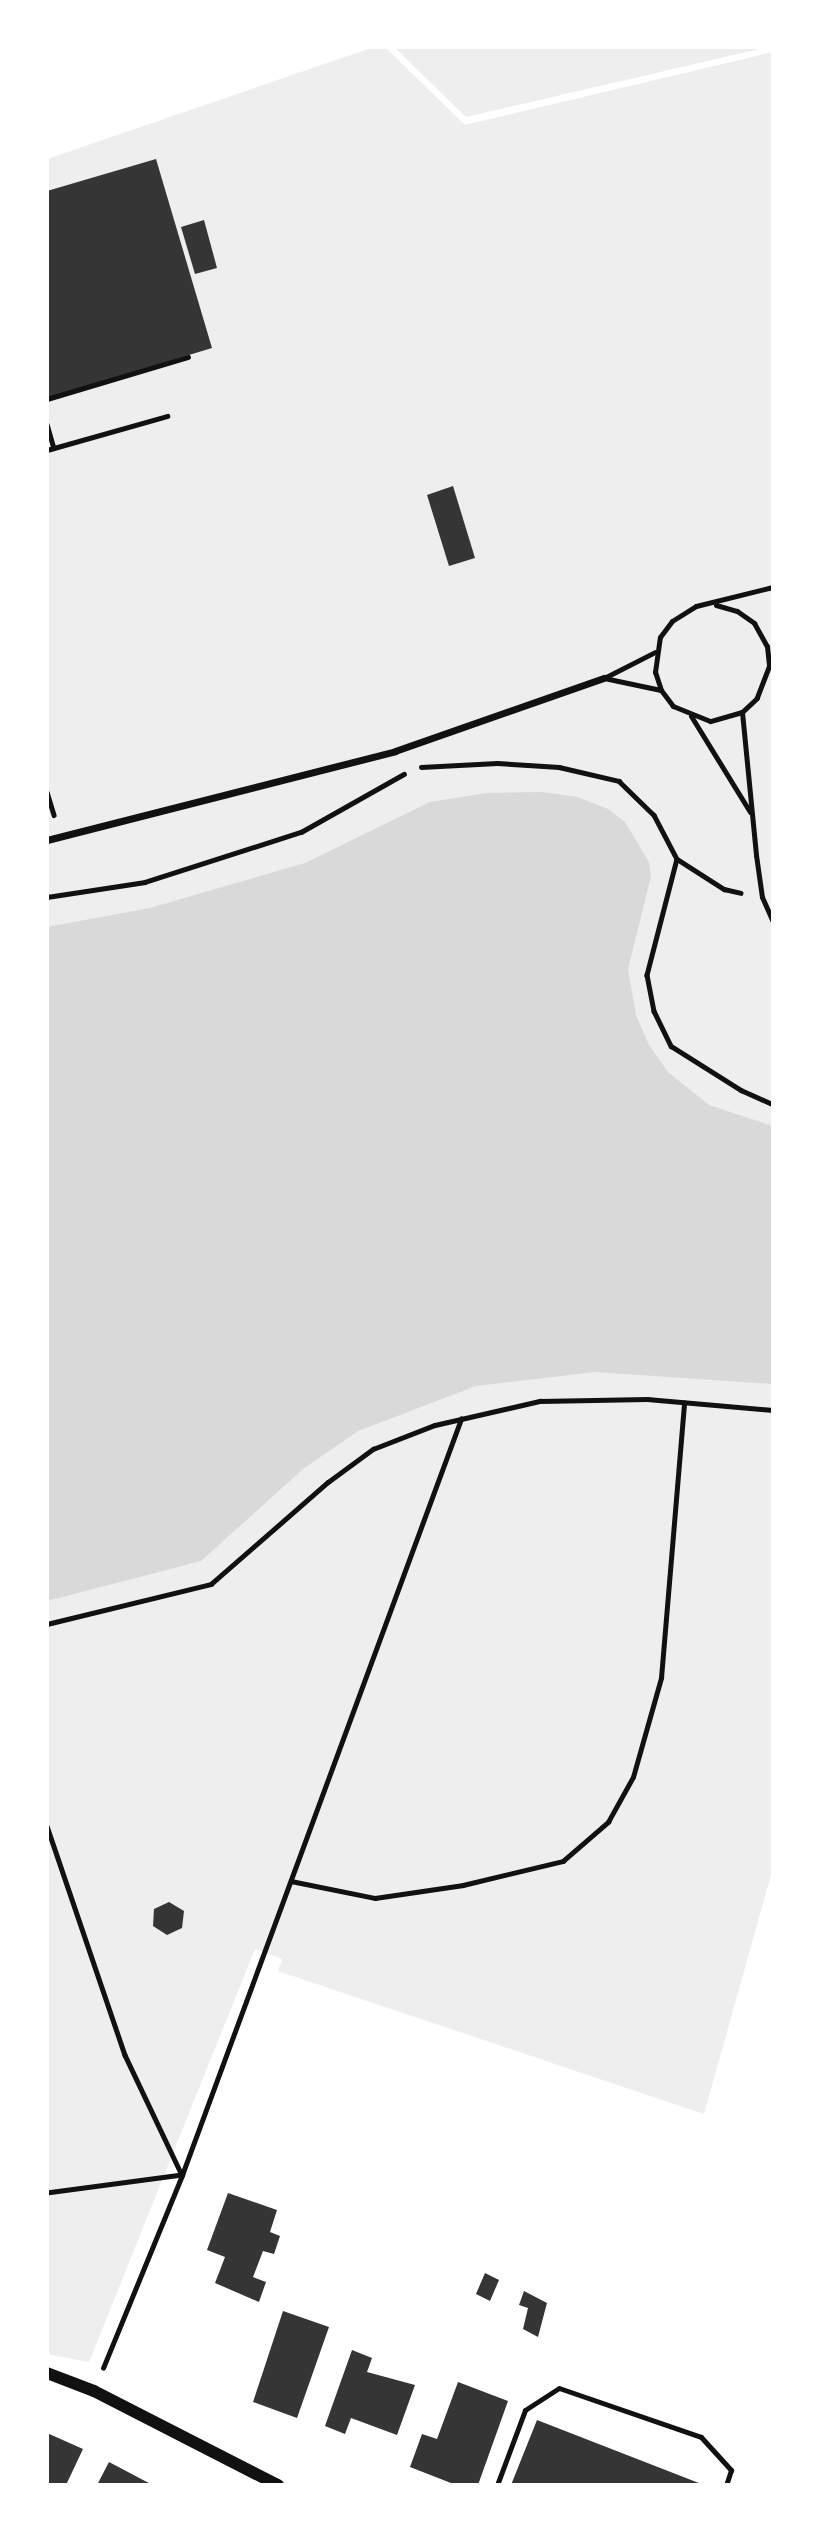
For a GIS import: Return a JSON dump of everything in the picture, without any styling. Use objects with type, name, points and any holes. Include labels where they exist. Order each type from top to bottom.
[{"type":"street","points":[[47,839],[396,751],[604,678]]},
{"type":"street","points":[[47,2373],[94,2391],[278,2485]]},
{"type":"lane","points":[[604,678],[655,652],[672,621],[696,607],[716,605],[773,587]]},
{"type":"lane","points":[[655,652],[661,690],[673,706],[691,716],[710,721],[742,712],[757,698],[771,664],[767,646],[754,622],[737,611],[716,605]]},
{"type":"lane","points":[[604,678],[661,690]]},
{"type":"lane","points":[[742,712],[750,814],[762,897],[773,922]]},
{"type":"lane","points":[[691,716],[750,814]]},
{"type":"lane","points":[[497,2485],[525,2410],[559,2388],[701,2437],[731,2470],[726,2485]]},
{"type":"path","points":[[47,398],[188,357]]},
{"type":"path","points":[[47,450],[167,416]]},
{"type":"path","points":[[47,424],[54,448]]},
{"type":"path","points":[[47,897],[145,882],[230,855],[301,832],[414,768],[455,765],[559,766],[619,781],[654,816],[677,859],[724,889],[762,897]]},
{"type":"path","points":[[677,859],[647,975],[654,1011],[671,1046],[741,1090],[773,1104]]},
{"type":"path","points":[[47,1624],[211,1584],[328,1482],[373,1449],[461,1419],[540,1401],[684,1403],[773,1410]]},
{"type":"path","points":[[291,1881],[375,1898],[463,1885],[564,1861],[608,1822],[633,1777],[661,1678],[684,1403]]},
{"type":"path","points":[[94,2391],[182,2175],[461,1419]]},
{"type":"path","points":[[47,1826],[125,2055],[182,2175]]},
{"type":"path","points":[[47,2193],[182,2175]]},
{"type":"shaded area","points":[[374,47],[385,47],[465,125],[773,52],[773,1868],[704,2114],[278,1971],[282,1959],[255,1949],[89,2362],[47,2354],[47,159]]},
{"type":"shaded area","points":[[394,47],[768,47],[466,117]]},
{"type":"shaded area","points":[[542,792],[577,797],[608,809],[625,822],[649,862],[651,876],[628,969],[636,1015],[649,1045],[668,1072],[709,1105],[773,1126],[773,1384],[595,1372],[476,1386],[358,1431],[303,1469],[201,1561],[47,1601],[47,927],[150,908],[305,863],[430,802],[486,793]]},
{"type":"building","points":[[156,159],[212,348],[47,398],[47,191]]},
{"type":"building","points":[[204,220],[217,268],[195,274],[181,227]]},
{"type":"building","points":[[453,486],[475,558],[449,566],[427,495]]},
{"type":"building","points":[[169,1902],[184,1911],[182,1928],[167,1935],[153,1926],[154,1909]]},
{"type":"building","points":[[228,2193],[277,2210],[270,2232],[280,2236],[274,2254],[263,2251],[253,2277],[266,2282],[259,2302],[215,2283],[225,2257],[207,2250]]},
{"type":"building","points":[[485,2273],[499,2280],[490,2301],[476,2294]]},
{"type":"building","points":[[524,2291],[547,2303],[538,2337],[523,2329],[528,2308],[519,2305]]},
{"type":"building","points":[[283,2311],[329,2327],[297,2418],[253,2402]]},
{"type":"building","points":[[352,2350],[372,2358],[367,2372],[415,2385],[397,2435],[351,2418],[345,2434],[325,2426]]},
{"type":"building","points":[[458,2382],[508,2401],[478,2485],[456,2485],[410,2467],[422,2434],[437,2439]]},
{"type":"building","points":[[537,2420],[704,2485],[511,2485]]},
{"type":"building","points":[[47,2433],[83,2449],[66,2485],[47,2485]]},
{"type":"building","points":[[109,2462],[145,2481],[153,2485],[97,2485]]}]
